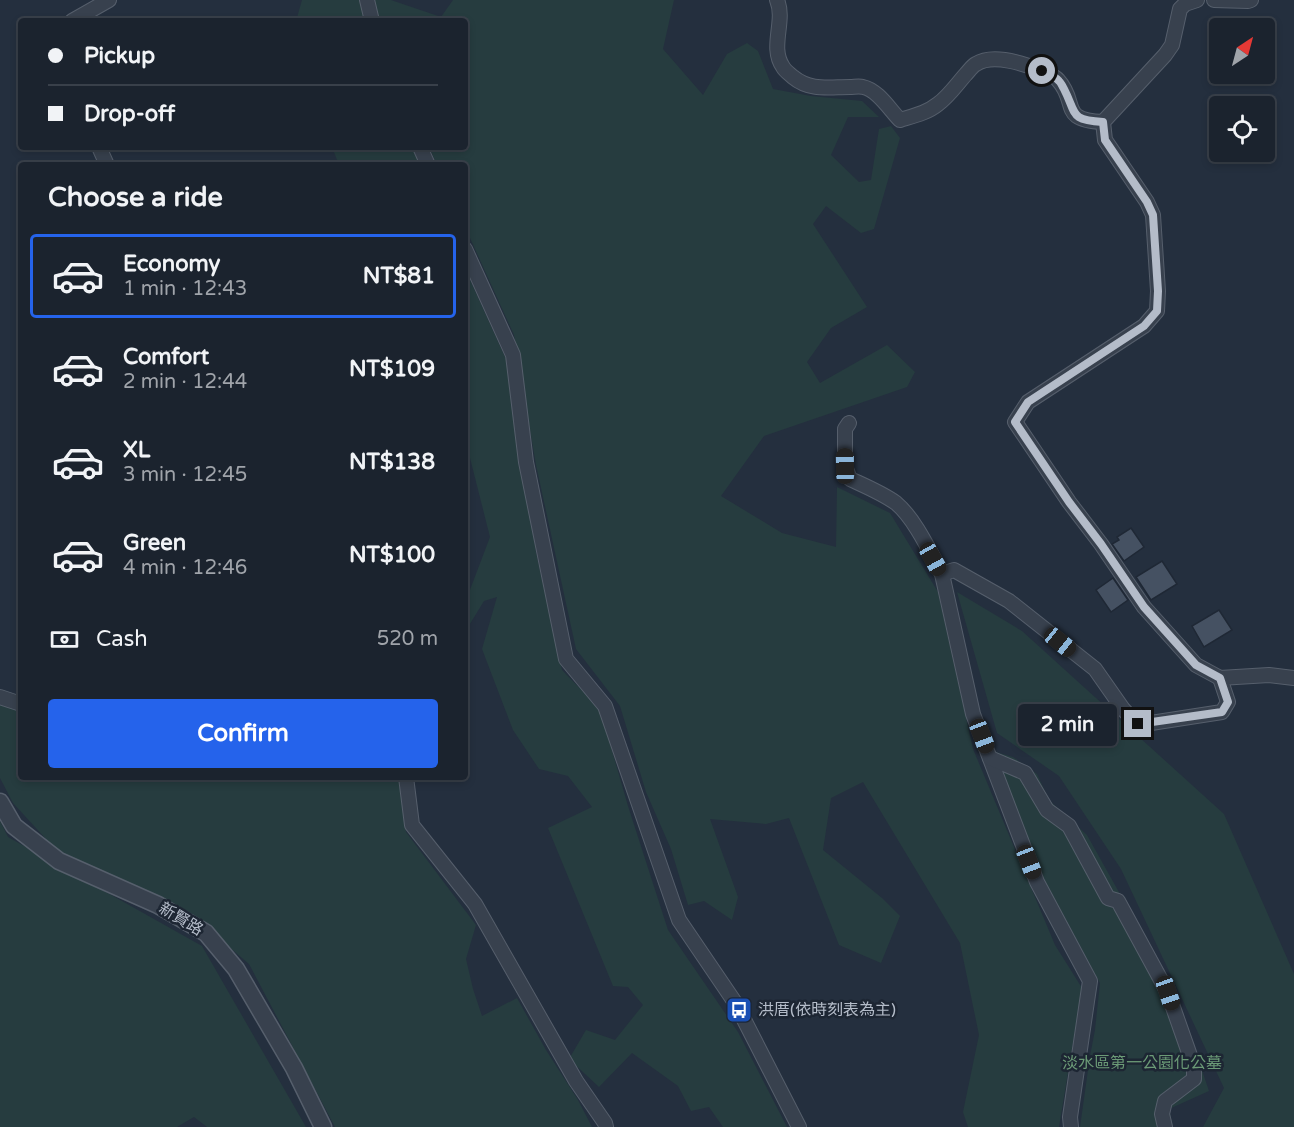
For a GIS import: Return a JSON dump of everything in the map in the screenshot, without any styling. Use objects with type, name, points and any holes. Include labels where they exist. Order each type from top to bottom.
[{"type":"street","points":[[77,18],[109,0]]},
{"type":"street","points":[[367,0],[371,18]]},
{"type":"street","points":[[777,0],[780,17],[777,42],[779,59],[783,69],[801,84],[811,87],[864,87],[878,94],[900,120],[921,114],[939,104],[975,64],[985,60],[1001,59],[1030,66],[1055,77],[1077,117],[1103,122]]},
{"type":"street","points":[[1197,0],[1185,3],[1180,9],[1172,45],[1166,55],[1103,122],[1105,140],[1147,202],[1153,215],[1158,291],[1157,311],[1144,326],[1028,402],[1015,422],[1144,607],[1196,665],[1220,678],[1269,675],[1294,679]]},
{"type":"street","points":[[1215,0],[1251,0]]},
{"type":"street","points":[[468,256],[513,355],[526,462],[566,659],[605,706],[679,920],[736,1004],[799,1127]]},
{"type":"street","points":[[849,423],[844,429],[845,466],[850,479],[896,504],[916,528],[942,574],[973,714],[1037,882],[1090,981],[1070,1116],[1071,1127]]},
{"type":"street","points":[[942,574],[954,570],[1009,601],[1095,669],[1123,709],[1138,724],[1222,712],[1228,702],[1220,678]]},
{"type":"street","points":[[0,697],[18,703]]},
{"type":"street","points":[[990,758],[1025,773],[1047,810],[1069,826],[1108,898],[1118,901],[1168,993],[1194,1067],[1194,1079],[1165,1101],[1162,1114],[1165,1127]]},
{"type":"street","points":[[406,780],[412,825],[475,904],[576,1081],[606,1127]]},
{"type":"street","name":"新賢路","points":[[0,802],[14,826],[59,861],[158,905],[206,933],[236,969],[294,1068],[323,1127]]},
{"type":"green space","points":[[302,0],[360,0],[364,18],[297,18]]},
{"type":"green space","points":[[372,0],[391,0],[441,17],[453,0],[674,0],[663,49],[703,95],[727,54],[747,43],[758,51],[773,89],[811,96],[862,101],[879,117],[848,117],[831,155],[859,182],[871,180],[879,129],[891,126],[900,138],[874,229],[861,233],[826,206],[813,224],[867,307],[831,328],[807,362],[820,383],[887,345],[915,372],[907,387],[764,436],[721,496],[782,533],[836,547],[837,487],[890,513],[938,592],[973,749],[1055,945],[1082,988],[1059,1127],[968,1127],[963,1112],[979,1035],[960,943],[863,782],[831,798],[823,850],[882,898],[900,916],[881,963],[839,945],[789,818],[766,824],[710,819],[738,897],[732,920],[704,901],[688,905],[671,849],[646,792],[620,706],[576,649],[536,465],[514,335],[468,234],[468,162],[436,162],[430,150],[468,150],[468,18],[377,18]]},
{"type":"green space","points":[[333,150],[415,150],[420,162],[338,162]]},
{"type":"green space","points":[[468,276],[506,359],[536,552],[562,670],[600,709],[668,930],[738,1032],[787,1127],[723,1127],[709,1107],[691,1111],[678,1086],[632,1053],[599,1087],[569,1059],[586,1030],[615,1040],[643,1005],[628,987],[613,986],[548,828],[592,807],[568,776],[539,769],[513,730],[482,649],[497,597],[484,601],[468,627],[468,595],[490,537],[468,455]]},
{"type":"green space","points":[[957,592],[1022,631],[1224,814],[1294,974],[1294,1127],[1203,1127],[1224,1088],[1121,869],[1059,776],[997,733]]},
{"type":"green space","points":[[0,705],[18,711],[18,780],[399,780],[406,832],[476,925],[466,959],[482,1016],[517,998],[592,1127],[335,1127],[249,964],[187,911],[57,851],[13,803],[0,778]]},
{"type":"green space","name":"淡水區第一公園化公墓","points":[[989,750],[1013,757],[1037,774],[1049,800],[1087,835],[1177,996],[1209,1091],[1169,1109],[1173,1127],[1080,1127],[1100,983],[1044,879],[1019,825]]},
{"type":"green space","points":[[0,821],[8,837],[202,946],[306,1127],[207,1127],[194,1117],[177,1127],[0,1127]]},
{"type":"building","points":[[1131,528],[1144,547],[1124,561],[1112,544],[1119,540],[1117,537]]},
{"type":"building","points":[[1162,561],[1177,584],[1151,600],[1136,577]]},
{"type":"building","points":[[1113,578],[1128,600],[1111,612],[1096,590]]},
{"type":"building","points":[[1219,610],[1232,630],[1204,647],[1192,626]]},
{"type":"place","name":"洪厝(依時刻表為主)","points":[[739,1010]]},
{"type":"route","points":[[1042,71],[1059,81],[1077,117],[1103,122],[1105,140],[1147,202],[1153,215],[1158,291],[1157,311],[1144,326],[1028,402],[1015,422],[1144,607],[1196,665],[1220,678],[1228,702],[1222,712],[1138,724]]}]
